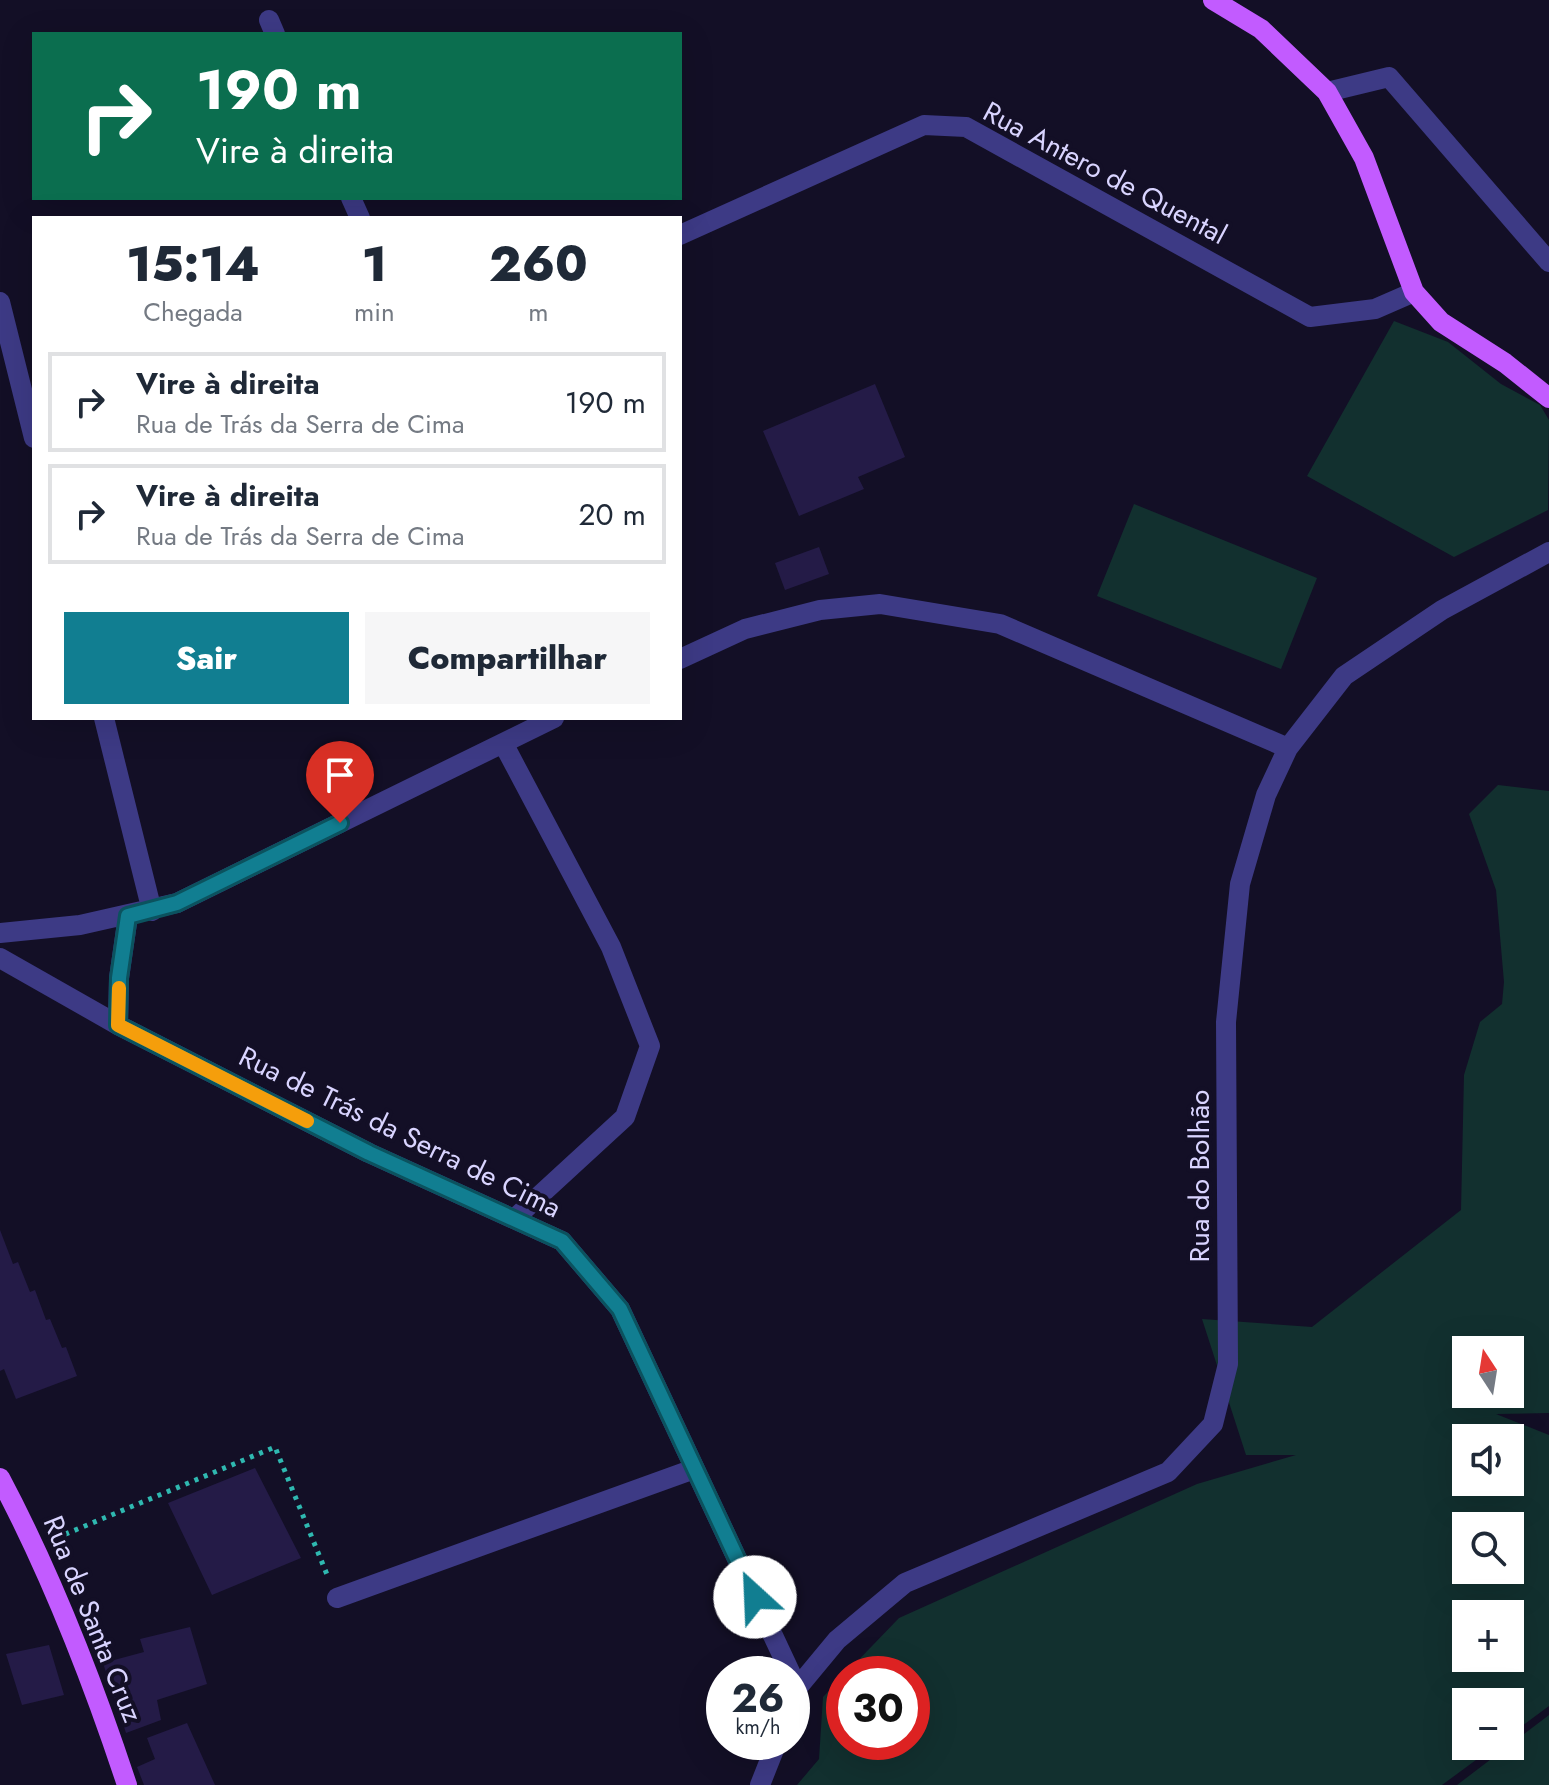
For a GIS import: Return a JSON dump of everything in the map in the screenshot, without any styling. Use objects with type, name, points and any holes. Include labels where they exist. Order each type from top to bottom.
[{"type":"main road","points":[[1213,0],[1261,29],[1327,92],[1364,158],[1414,292],[1441,322],[1505,363],[1549,398]]},
{"type":"main road","name":"Rua de Santa Cruz","points":[[0,1478],[37,1546],[100,1704],[127,1785]]},
{"type":"street","points":[[1327,92],[1389,77],[1549,262]]},
{"type":"street","name":"Rua Antero de Quental","points":[[682,234],[924,125],[966,127],[1310,317],[1375,309],[1414,292]]},
{"type":"street","points":[[0,302],[32,430]]},
{"type":"street","name":"Rua do Bolhão","points":[[810,1668],[837,1640],[905,1583],[1168,1472],[1213,1424],[1228,1364],[1226,1022],[1240,884],[1266,795],[1288,748],[1344,676],[1442,610],[1549,552]]},
{"type":"street","points":[[682,658],[745,629],[820,610],[880,604],[1000,624],[1288,748]]},
{"type":"street","points":[[104,720],[152,911]]},
{"type":"street","points":[[0,933],[128,916],[177,903],[550,720]]},
{"type":"street","points":[[503,743],[611,947],[650,1046],[625,1117],[514,1219]]},
{"type":"street","points":[[118,1025],[119,978],[128,916]]},
{"type":"street","name":"Rua de Trás da Serra de Cima","points":[[0,958],[118,1025],[369,1153],[562,1241],[620,1309],[780,1656]]},
{"type":"street","points":[[337,1598],[694,1469]]},
{"type":"street","points":[[760,1785],[770,1760]]},
{"type":"path","points":[[37,1546],[275,1447],[337,1598]]},
{"type":"green space","points":[[1394,321],[1448,342],[1501,384],[1540,405],[1549,420],[1548,510],[1454,557],[1307,476]]},
{"type":"green space","points":[[1134,504],[1317,578],[1281,669],[1097,596]]},
{"type":"green space","points":[[1498,785],[1549,791],[1549,1413],[1496,1414],[1521,1424],[1452,1424],[1452,1496],[1524,1496],[1524,1425],[1549,1435],[1549,1706],[1524,1725],[1524,1688],[1452,1688],[1452,1760],[1476,1760],[1442,1785],[797,1785],[819,1759],[823,1697],[826,1694],[826,1760],[930,1760],[930,1656],[862,1656],[899,1618],[1197,1484],[1296,1455],[1246,1455],[1202,1319],[1312,1327],[1461,1210],[1464,1075],[1480,1022],[1502,1004],[1504,982],[1496,890],[1469,814]]},
{"type":"green space","points":[[1549,1715],[1549,1785],[1457,1785],[1490,1760],[1524,1760],[1524,1734]]},
{"type":"building","points":[[875,384],[905,457],[858,477],[864,489],[799,516],[763,431]]},
{"type":"building","points":[[819,547],[829,574],[785,590],[775,563]]},
{"type":"building","points":[[0,1230],[13,1264],[18,1262],[30,1292],[35,1290],[46,1320],[50,1319],[62,1348],[66,1347],[77,1376],[16,1399],[4,1369],[0,1371]]},
{"type":"building","points":[[255,1468],[301,1558],[212,1595],[168,1503]]},
{"type":"building","points":[[190,1627],[207,1684],[157,1700],[161,1720],[126,1733],[103,1663],[144,1652],[140,1639]]},
{"type":"building","points":[[49,1645],[64,1695],[22,1705],[6,1654]]},
{"type":"building","points":[[187,1723],[215,1785],[144,1785],[137,1767],[155,1759],[147,1738]]},
{"type":"slow traffic","points":[[119,988],[118,1025],[307,1121]]},
{"type":"route","points":[[340,823],[177,903],[128,916],[119,978],[118,1025],[369,1153],[562,1241],[620,1309],[755,1597]]}]
